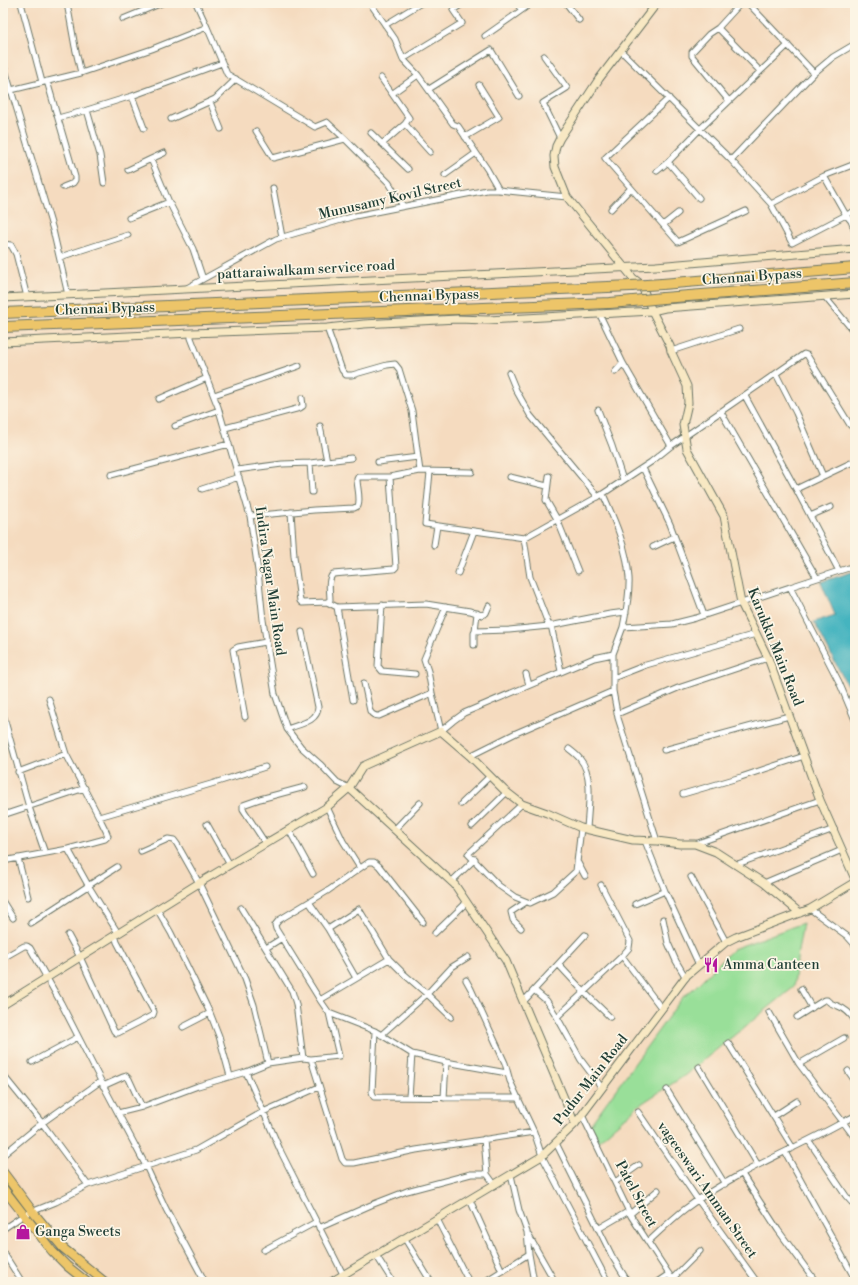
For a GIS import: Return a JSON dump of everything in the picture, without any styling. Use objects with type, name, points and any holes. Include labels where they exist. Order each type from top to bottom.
[{"type":"highway","name":"Chennai Bypass","points":[[3,313],[631,286],[855,268]]},
{"type":"highway","name":"Chennai Bypass","points":[[3,327],[610,303],[855,283]]},
{"type":"main road","points":[[3,1172],[33,1212],[63,1248],[105,1282]]},
{"type":"main road","points":[[3,1188],[52,1251],[67,1266],[87,1282]]},
{"type":"street","points":[[21,3],[45,82],[58,118],[75,177],[73,184],[63,187]]},
{"type":"street","points":[[68,3],[73,40],[81,74]]},
{"type":"street","points":[[123,19],[162,3]]},
{"type":"street","points":[[196,3],[227,74],[315,127],[327,122],[389,183],[403,206]]},
{"type":"street","points":[[370,3],[395,39],[397,47],[403,58],[429,89],[453,124],[458,126],[499,190]]},
{"type":"street","points":[[384,25],[421,3]]},
{"type":"street","points":[[403,58],[462,23],[453,10],[464,3]]},
{"type":"street","points":[[516,3],[522,10]]},
{"type":"street","points":[[485,36],[532,3]]},
{"type":"street","points":[[566,3],[578,20]]},
{"type":"street","points":[[730,101],[691,54],[741,3]]},
{"type":"street","points":[[748,3],[814,73]]},
{"type":"street","name":"Karukku Main Road","points":[[654,4],[595,84],[560,138],[556,146],[554,156],[555,167],[567,197],[641,284],[687,386],[688,403],[683,425],[687,449],[724,516],[741,603],[768,658],[820,800],[834,829],[855,880]]},
{"type":"street","points":[[3,92],[81,74],[152,49],[207,27]]},
{"type":"street","points":[[718,28],[760,71]]},
{"type":"street","points":[[731,160],[814,73],[834,57],[855,44]]},
{"type":"street","points":[[657,171],[668,162],[700,128],[788,46]]},
{"type":"street","points":[[429,89],[491,50],[519,96]]},
{"type":"street","points":[[621,50],[700,128],[771,204],[792,243],[855,211]]},
{"type":"street","points":[[544,56],[567,88],[543,103],[560,138]]},
{"type":"street","points":[[58,118],[132,96],[222,63]]},
{"type":"street","points":[[3,64],[53,230],[68,295]]},
{"type":"street","points":[[393,93],[418,75]]},
{"type":"street","points":[[381,78],[393,93],[409,118],[405,124],[382,144]]},
{"type":"street","points":[[171,119],[210,102],[221,95],[236,80]]},
{"type":"street","points":[[465,137],[499,117],[479,85]]},
{"type":"street","points":[[132,96],[144,128]]},
{"type":"street","points":[[669,98],[605,158],[678,242],[746,211]]},
{"type":"street","points":[[210,102],[221,129]]},
{"type":"street","points":[[87,110],[100,155],[104,182]]},
{"type":"street","points":[[405,124],[430,152]]},
{"type":"street","points":[[256,131],[273,158],[344,139]]},
{"type":"street","points":[[371,132],[408,169]]},
{"type":"street","points":[[128,170],[164,153]]},
{"type":"street","points":[[445,175],[476,153]]},
{"type":"street","points":[[151,159],[169,202],[192,249],[203,279]]},
{"type":"street","points":[[668,162],[699,198]]},
{"type":"street","points":[[771,204],[824,176],[855,164]]},
{"type":"street","points":[[824,176],[846,215],[851,221],[855,231]]},
{"type":"street","points":[[273,188],[282,238]]},
{"type":"street","points":[[610,209],[631,188]]},
{"type":"street","name":"Munusamy Kovil Street","points":[[184,289],[276,239],[355,216],[487,190],[567,197]]},
{"type":"street","points":[[129,218],[169,202]]},
{"type":"street","points":[[663,225],[678,213]]},
{"type":"street","points":[[60,257],[128,235]]},
{"type":"street","points":[[3,244],[12,244],[27,297]]},
{"type":"street","name":"pattaraiwalkam service road","points":[[3,298],[656,266],[855,249]]},
{"type":"street","points":[[3,342],[327,328],[364,324],[457,319],[488,320],[652,311],[665,308],[855,294]]},
{"type":"street","points":[[825,297],[855,333]]},
{"type":"street","points":[[599,313],[623,363],[671,446]]},
{"type":"street","points":[[327,328],[342,370],[346,375],[352,376],[395,364],[399,369],[412,411],[420,471]]},
{"type":"street","points":[[671,350],[739,329]]},
{"type":"street","name":"Indira Nagar Main Road","points":[[191,333],[191,338],[214,394],[225,428],[250,516],[258,571],[262,620],[275,694],[287,729],[301,747],[337,782],[349,788]]},
{"type":"street","points":[[430,472],[426,524],[524,538],[601,495],[643,468],[671,446],[806,354],[850,425]]},
{"type":"street","points":[[615,372],[623,363]]},
{"type":"street","points":[[214,394],[299,366]]},
{"type":"street","points":[[509,373],[516,390],[530,415],[601,495],[616,522],[627,561],[629,579],[623,627],[613,654],[613,691],[617,714],[657,841]]},
{"type":"street","points":[[776,374],[796,413],[823,476]]},
{"type":"street","points":[[159,399],[207,378]]},
{"type":"street","points":[[744,396],[796,489],[839,571]]},
{"type":"street","points":[[225,428],[302,407],[302,398]]},
{"type":"street","points":[[175,426],[219,410]]},
{"type":"street","points":[[598,410],[623,480]]},
{"type":"street","points":[[721,412],[817,578]]},
{"type":"street","points":[[320,426],[327,461]]},
{"type":"street","points":[[111,476],[229,444]]},
{"type":"street","points":[[378,462],[418,456]]},
{"type":"street","points":[[236,470],[351,458]]},
{"type":"street","points":[[796,489],[855,462]]},
{"type":"street","points":[[310,463],[312,492]]},
{"type":"street","points":[[643,468],[670,524],[704,615]]},
{"type":"street","points":[[250,516],[354,508],[358,506],[359,503],[357,478],[390,477],[420,471],[472,472]]},
{"type":"street","points":[[549,476],[546,500],[557,519],[578,571]]},
{"type":"street","points":[[202,489],[239,477]]},
{"type":"street","points":[[327,602],[330,600],[330,580],[333,574],[396,568],[390,477]]},
{"type":"street","points":[[510,477],[548,486]]},
{"type":"street","points":[[810,516],[831,507]]},
{"type":"street","points":[[291,512],[294,556],[300,601],[302,603],[327,602],[337,607],[426,604],[470,611],[482,615],[486,614],[489,606]]},
{"type":"street","points":[[434,546],[437,526]]},
{"type":"street","points":[[458,573],[474,531]]},
{"type":"street","points":[[653,547],[674,537]]},
{"type":"street","points":[[524,538],[530,577],[550,625],[561,671]]},
{"type":"street","points":[[623,627],[672,624],[855,566]]},
{"type":"street","points":[[790,587],[839,682],[855,720]]},
{"type":"street","points":[[382,605],[378,666],[382,671],[416,674]]},
{"type":"street","points":[[337,607],[353,700]]},
{"type":"street","points":[[446,607],[424,659],[429,673],[441,731],[470,756],[506,792],[522,804],[584,828],[633,840],[695,844],[820,800]]},
{"type":"street","points":[[475,631],[509,630],[550,625],[626,612]]},
{"type":"street","points":[[474,645],[477,613]]},
{"type":"street","points":[[287,729],[313,719],[318,713],[302,632]]},
{"type":"street","points":[[613,678],[646,665],[756,634]]},
{"type":"street","points":[[245,717],[233,650],[238,647],[266,642]]},
{"type":"street","points":[[3,1004],[199,883],[327,807],[349,788],[363,766],[441,731],[453,720],[464,713],[598,656],[613,654]]},
{"type":"street","points":[[617,714],[678,688],[768,658]]},
{"type":"street","points":[[526,674],[529,685]]},
{"type":"street","points":[[364,683],[370,711],[375,716],[379,716],[432,693]]},
{"type":"street","points":[[470,756],[516,733],[613,691]]},
{"type":"street","points":[[3,861],[68,849],[105,839],[108,836],[85,788],[66,754],[49,699]]},
{"type":"street","points":[[3,714],[18,772],[46,853]]},
{"type":"street","points":[[664,750],[789,716]]},
{"type":"street","points":[[522,804],[468,854],[475,859],[498,885],[515,898],[530,903],[553,892],[576,871],[584,828],[589,784],[587,772],[581,760],[569,749]]},
{"type":"street","points":[[18,772],[66,754]]},
{"type":"street","points":[[683,794],[804,756]]},
{"type":"street","points":[[99,817],[265,767]]},
{"type":"street","points":[[461,804],[490,776]]},
{"type":"street","points":[[266,844],[243,809],[243,805],[305,787]]},
{"type":"street","points":[[3,815],[85,788]]},
{"type":"street","points":[[349,788],[452,882],[506,961],[576,1124]]},
{"type":"street","points":[[472,826],[506,792]]},
{"type":"street","points":[[394,830],[420,803]]},
{"type":"street","points":[[327,807],[343,841],[360,868]]},
{"type":"street","points":[[207,824],[230,865]]},
{"type":"street","points":[[736,865],[834,829]]},
{"type":"street","points":[[289,830],[314,874]]},
{"type":"street","points":[[141,851],[168,839],[174,840],[177,844],[199,883],[246,979],[268,1063]]},
{"type":"street","points":[[645,841],[665,891],[699,965]]},
{"type":"street","points":[[695,844],[716,852],[764,882],[800,913]]},
{"type":"street","points":[[68,849],[116,934],[117,942],[153,1009],[153,1014],[116,1033],[68,935]]},
{"type":"street","points":[[764,882],[842,850]]},
{"type":"street","points":[[18,858],[28,896]]},
{"type":"street","points":[[452,882],[475,859]]},
{"type":"street","points":[[118,1113],[142,1107],[230,1076],[246,1072],[268,1063],[303,1058],[310,1059],[339,1056],[329,1013],[275,925],[279,920],[369,862],[374,862],[379,866],[423,922]]},
{"type":"street","points":[[578,862],[585,876]]},
{"type":"street","points":[[31,923],[117,867]]},
{"type":"street","points":[[691,876],[726,942]]},
{"type":"street","name":"Pudur Main Road","points":[[331,1282],[542,1156],[576,1124],[686,978],[726,942],[810,909],[855,880]]},
{"type":"street","points":[[557,1017],[629,948],[630,941],[601,885]]},
{"type":"street","points":[[635,904],[665,891]]},
{"type":"street","points":[[3,902],[13,918]]},
{"type":"street","points":[[309,902],[328,929],[356,978]]},
{"type":"street","points":[[522,928],[513,920],[511,912],[526,902]]},
{"type":"street","points":[[435,933],[466,903]]},
{"type":"street","points":[[241,908],[292,991],[296,1004],[303,1058]]},
{"type":"street","points":[[157,909],[171,932],[210,1013],[219,1036],[230,1076]]},
{"type":"street","points":[[328,929],[360,909],[389,958],[405,975],[451,1017]]},
{"type":"street","points":[[810,909],[854,942]]},
{"type":"street","points":[[663,919],[668,943],[686,978]]},
{"type":"street","points":[[523,1002],[585,934]]},
{"type":"street","points":[[266,948],[282,938]]},
{"type":"street","points":[[3,958],[24,946],[28,947],[47,977],[146,1166],[166,1208],[206,1282]]},
{"type":"street","points":[[622,956],[662,1009]]},
{"type":"street","points":[[381,1035],[427,994],[452,967],[468,957]]},
{"type":"street","points":[[320,1000],[389,958]]},
{"type":"street","points":[[558,964],[610,1017]]},
{"type":"street","points":[[466,980],[505,1064],[510,1082],[534,1132],[542,1156],[608,1282]]},
{"type":"street","points":[[801,989],[812,1008]]},
{"type":"street","points":[[534,990],[547,1001],[581,1060],[602,1088]]},
{"type":"street","points":[[797,1017],[824,1000],[827,1000],[830,1004],[839,1006],[846,1010],[855,1021]]},
{"type":"street","points":[[769,1012],[799,1064],[855,1138]]},
{"type":"street","points":[[183,1027],[210,1013]]},
{"type":"street","points":[[329,1013],[375,1031],[412,1054],[507,1073]]},
{"type":"street","points":[[375,1031],[372,1092],[374,1097],[519,1098]]},
{"type":"street","points":[[32,1062],[78,1037]]},
{"type":"street","points":[[799,1064],[844,1038]]},
{"type":"street","points":[[728,1043],[793,1148]]},
{"type":"street","points":[[409,1097],[412,1054]]},
{"type":"street","points":[[310,1059],[342,1160],[345,1163],[354,1163],[416,1150],[534,1132]]},
{"type":"street","points":[[444,1098],[446,1062]]},
{"type":"street","points":[[699,1067],[758,1165]]},
{"type":"street","points":[[848,1071],[855,1081]]},
{"type":"street","points":[[246,1072],[280,1152],[347,1282]]},
{"type":"street","points":[[3,1075],[42,1123],[88,1185]]},
{"type":"street","points":[[3,1155],[42,1123],[102,1083],[126,1076],[129,1079],[142,1107]]},
{"type":"street","points":[[3,1229],[24,1216],[56,1202],[88,1185],[196,1150],[263,1112],[319,1087]]},
{"type":"street","points":[[667,1090],[724,1184]]},
{"type":"street","points":[[774,1116],[797,1101]]},
{"type":"street","name":"vageeswari Amman Street","points":[[638,1112],[698,1200],[757,1282]]},
{"type":"street","name":"Patel Street","points":[[582,1115],[629,1212],[672,1278]]},
{"type":"street","points":[[648,1242],[684,1209],[724,1184],[855,1116]]},
{"type":"street","points":[[484,1139],[487,1174],[495,1185]]},
{"type":"street","points":[[809,1141],[846,1196],[855,1206]]},
{"type":"street","points":[[556,1143],[598,1229],[628,1282]]},
{"type":"street","points":[[784,1152],[855,1278]]},
{"type":"street","points":[[615,1182],[639,1165]]},
{"type":"street","points":[[319,1228],[407,1191],[471,1174],[487,1174]]},
{"type":"street","points":[[742,1174],[778,1230],[816,1282]]},
{"type":"street","points":[[511,1175],[519,1210],[527,1232],[555,1282]]},
{"type":"street","points":[[598,1229],[629,1212],[658,1190]]},
{"type":"street","points":[[470,1200],[502,1271]]},
{"type":"street","points":[[438,1219],[469,1282]]},
{"type":"street","points":[[264,1250],[316,1222]]},
{"type":"street","points":[[527,1232],[534,1282]]},
{"type":"street","points":[[404,1238],[431,1282]]},
{"type":"street","points":[[657,1282],[672,1278],[700,1251]]},
{"type":"street","points":[[3,1252],[22,1282]]},
{"type":"street","points":[[484,1282],[529,1254]]},
{"type":"street","points":[[376,1255],[393,1282]]},
{"type":"green space","points":[[803,923],[794,987],[684,1076],[638,1106],[598,1141],[590,1125],[682,998],[733,949]]},
{"type":"water","points":[[855,571],[855,682],[847,685],[814,622],[835,615],[821,582]]},
{"type":"place","name":"Amma Canteen","points":[[711,965]]},
{"type":"place","name":"Ganga Sweets","points":[[23,1232]]}]
